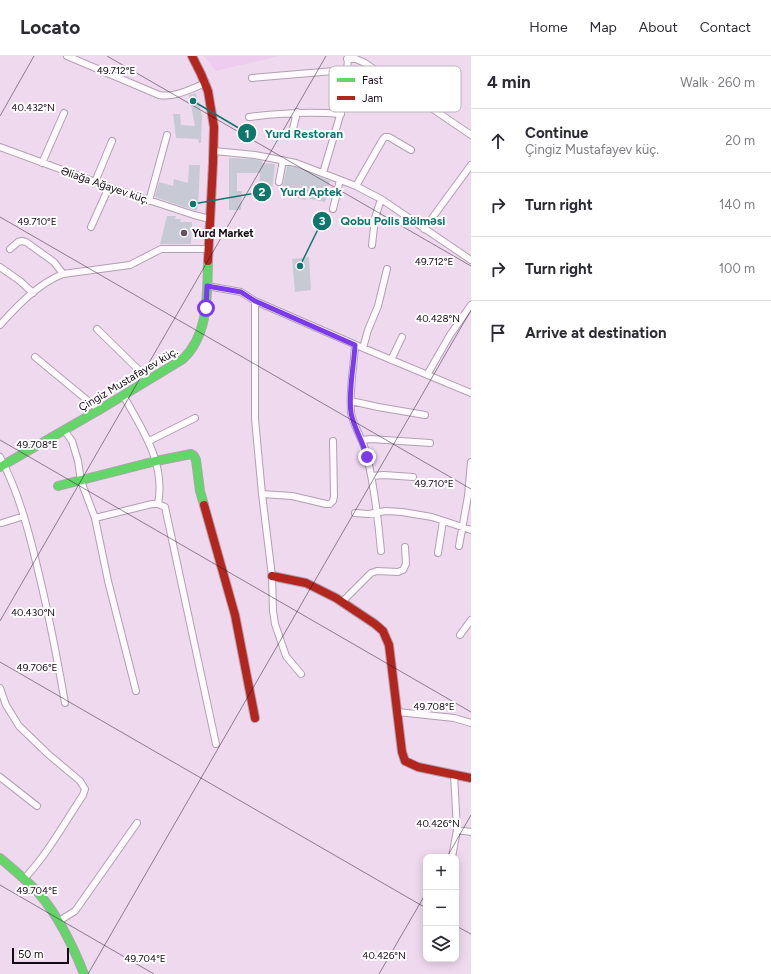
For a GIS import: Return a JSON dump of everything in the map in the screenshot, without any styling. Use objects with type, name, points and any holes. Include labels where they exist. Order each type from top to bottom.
[{"type":"street","points":[[67,56],[163,96],[175,95],[206,83]]},
{"type":"street","name":"Çingiz Mustafayev küç.","points":[[2,466],[183,359],[189,354],[199,338],[204,322],[207,286],[214,133],[212,107],[206,83],[192,56]]},
{"type":"street","points":[[348,57],[356,59],[369,66]]},
{"type":"street","points":[[252,78],[329,71]]},
{"type":"street","points":[[293,129],[297,112]]},
{"type":"street","points":[[249,117],[297,112],[341,114],[323,173]]},
{"type":"street","points":[[437,112],[471,135]]},
{"type":"street","points":[[42,163],[64,113]]},
{"type":"street","points":[[149,200],[167,135]]},
{"type":"street","points":[[356,186],[385,137],[411,150]]},
{"type":"street","points":[[95,182],[112,141]]},
{"type":"street","name":"Əliağa Ağayev küç.","points":[[0,147],[109,187],[210,219]]},
{"type":"street","points":[[214,152],[255,155],[296,163],[356,186],[381,199],[471,260]]},
{"type":"street","points":[[279,182],[283,160]]},
{"type":"street","points":[[424,228],[471,165]]},
{"type":"street","points":[[333,209],[340,180]]},
{"type":"street","points":[[91,227],[109,187]]},
{"type":"street","points":[[372,245],[375,218],[381,199]]},
{"type":"street","points":[[10,249],[18,242],[26,242],[54,262],[64,274]]},
{"type":"street","points":[[0,325],[33,293],[55,277],[64,274],[130,265],[161,249],[208,249]]},
{"type":"street","points":[[0,267],[33,293]]},
{"type":"street","points":[[363,348],[368,330],[378,306],[387,269]]},
{"type":"street","points":[[207,286],[241,292],[255,301],[355,345],[471,393]]},
{"type":"street","points":[[255,301],[255,419],[272,576],[273,611],[275,624],[286,656],[301,674]]},
{"type":"street","points":[[427,375],[446,341],[471,305]]},
{"type":"street","points":[[97,329],[149,380]]},
{"type":"street","points":[[391,360],[402,337]]},
{"type":"street","points":[[355,345],[351,412],[355,426],[362,440],[371,476],[378,514],[381,551]]},
{"type":"street","points":[[35,357],[99,410]]},
{"type":"street","points":[[123,395],[149,441],[156,461],[160,494],[158,504]]},
{"type":"street","points":[[351,401],[425,415]]},
{"type":"street","points":[[149,441],[196,418]]},
{"type":"street","points":[[64,430],[72,441],[78,461],[81,481],[96,518],[108,581],[136,691]]},
{"type":"street","points":[[362,440],[371,439],[430,443]]},
{"type":"street","points":[[262,494],[292,496],[330,504],[333,501],[334,496],[333,441]]},
{"type":"street","points":[[58,486],[156,461],[191,454],[194,456],[196,460],[200,491],[235,614],[255,718]]},
{"type":"street","points":[[0,457],[2,466],[17,493],[47,604],[64,703]]},
{"type":"street","points":[[459,546],[468,496],[471,462]]},
{"type":"street","points":[[371,476],[384,475],[413,477]]},
{"type":"street","points":[[96,518],[152,504],[158,504],[165,507],[216,744]]},
{"type":"street","points":[[355,513],[378,514],[386,512],[402,512],[463,526],[471,530]]},
{"type":"street","points":[[2,522],[24,516]]},
{"type":"street","points":[[438,554],[443,521]]},
{"type":"street","points":[[342,602],[371,573],[377,571],[398,572],[403,570],[406,564],[405,547]]},
{"type":"street","points":[[272,576],[306,584],[342,602],[383,631],[389,645],[402,752],[405,761],[418,767],[471,778]]},
{"type":"street","points":[[460,635],[471,620]]},
{"type":"street","points":[[0,688],[12,716],[19,726],[48,754],[80,781],[85,789],[83,795],[52,844],[40,861],[24,879]]},
{"type":"street","points":[[398,712],[454,718],[471,723]]},
{"type":"street","points":[[453,854],[457,830],[454,774]]},
{"type":"street","points":[[0,777],[37,806]]},
{"type":"street","points":[[59,921],[75,911],[137,823]]},
{"type":"street","points":[[457,830],[471,832]]},
{"type":"street","points":[[0,858],[24,879],[46,902],[59,921],[84,974]]},
{"type":"shaded area","points":[[204,56],[279,56],[216,71]]},
{"type":"building","points":[[196,93],[202,116],[201,143],[199,143],[198,139],[176,138],[173,114],[180,114],[181,125],[195,126],[189,95]]},
{"type":"building","points":[[229,158],[254,159],[262,161],[262,163],[275,164],[272,190],[259,189],[260,173],[237,173],[237,191],[242,191],[241,210],[229,210]]},
{"type":"building","points":[[189,165],[200,165],[198,208],[196,211],[155,197],[159,182],[173,186],[174,179],[188,183]]},
{"type":"building","points":[[287,166],[295,167],[330,181],[325,202],[306,198],[306,200],[281,194]]},
{"type":"building","points":[[167,216],[176,216],[175,219],[181,219],[180,222],[192,222],[191,244],[160,244]]},
{"type":"building","points":[[309,257],[311,290],[295,292],[292,259]]},
{"type":"traffic: fast","points":[[0,467],[99,410],[183,359],[198,338],[202,326],[207,300],[208,261]]},
{"type":"traffic: fast","points":[[58,486],[156,461],[191,454],[196,460],[200,491],[204,505]]},
{"type":"traffic: fast","points":[[0,858],[32,886],[48,905],[66,933],[84,974]]},
{"type":"traffic: jam","points":[[192,56],[208,91],[214,127],[208,261]]},
{"type":"traffic: jam","points":[[204,505],[235,615],[255,718]]},
{"type":"traffic: jam","points":[[272,576],[306,583],[336,598],[383,631],[389,645],[402,752],[405,761],[418,767],[471,778]]},
{"type":"place","name":"Yurd Restoran","points":[[193,101]]},
{"type":"place","name":"Yurd Aptek","points":[[193,204]]},
{"type":"place","name":"Yurd Market","points":[[184,233]]},
{"type":"place","name":"Qobu Polis Bölməsi","points":[[300,266]]},
{"type":"route","points":[[206,308],[207,286],[233,290],[241,292],[255,301],[355,345],[351,412],[367,457]]}]
